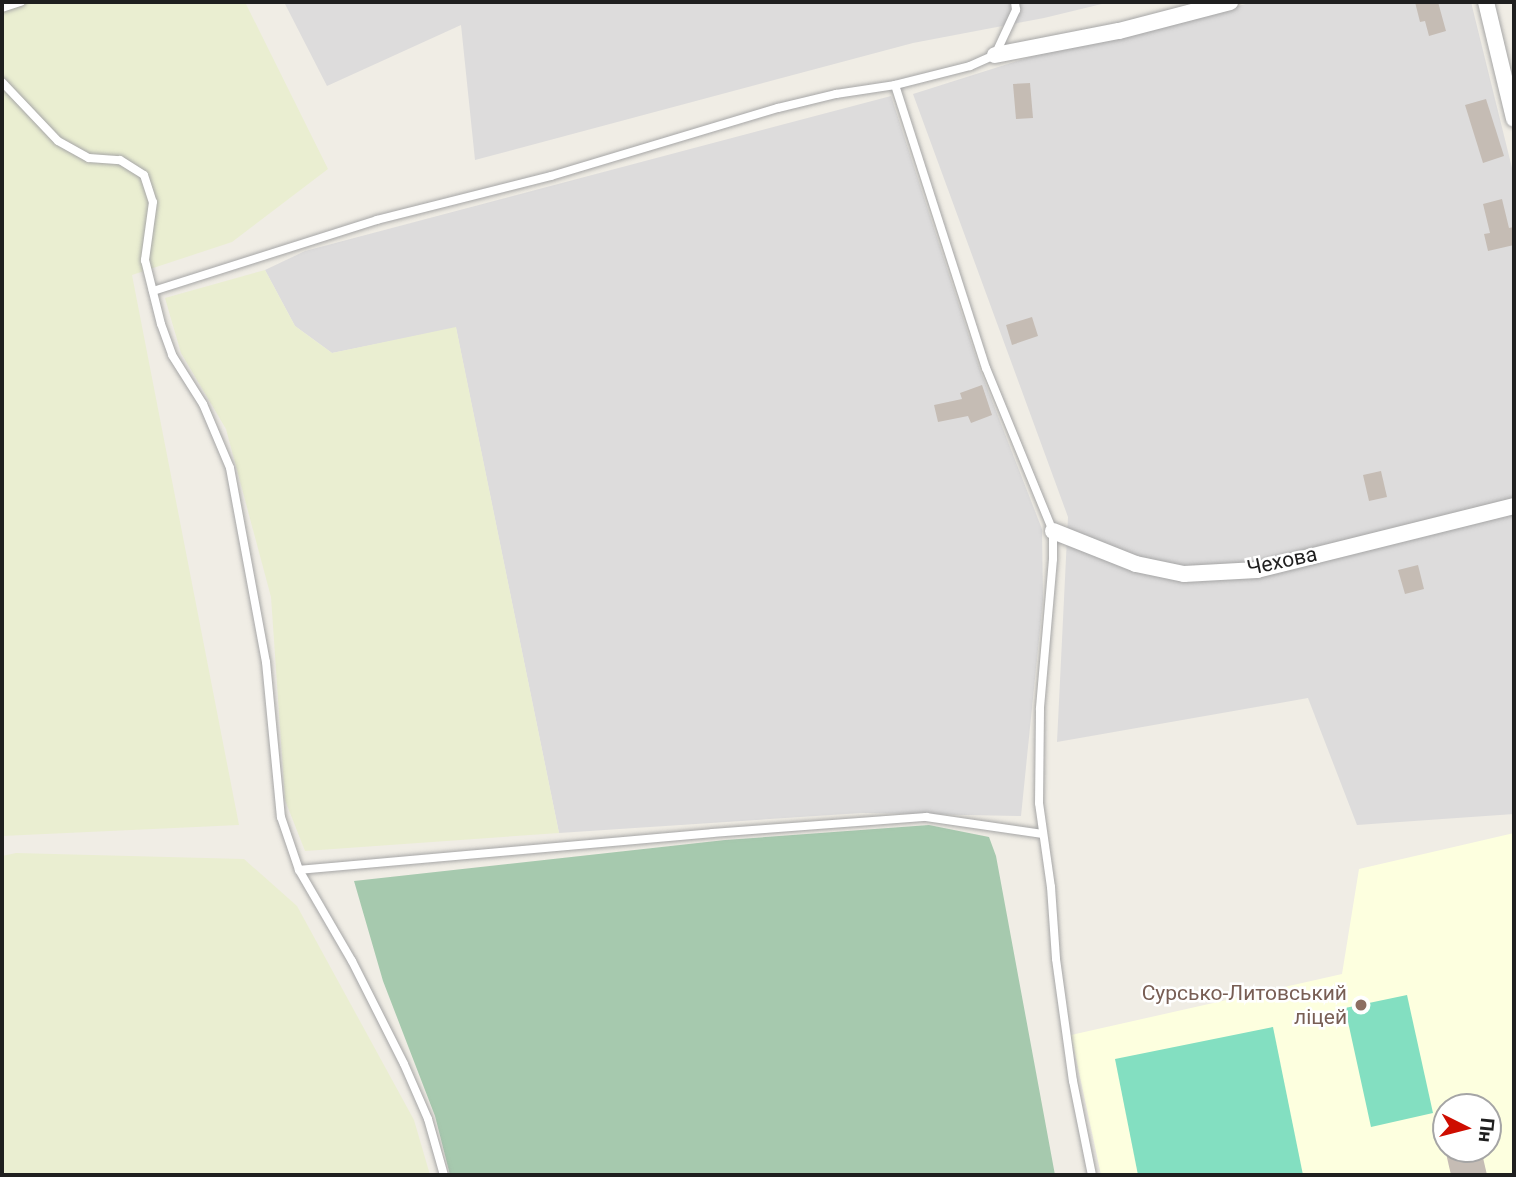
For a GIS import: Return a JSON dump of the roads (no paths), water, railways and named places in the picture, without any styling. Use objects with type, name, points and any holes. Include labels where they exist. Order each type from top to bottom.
[{"type":"street","points":[[995,55],[1119,31],[1230,2]]},
{"type":"street","points":[[1486,2],[1514,119]]},
{"type":"street","name":"Чехова","points":[[1053,531],[1136,564],[1184,574],[1257,569],[1514,506]]},
{"type":"lane","points":[[2,8],[22,2]]},
{"type":"lane","points":[[153,291],[377,220],[551,176],[778,108],[836,94],[895,85],[970,66],[995,55],[1016,10],[1015,2]]},
{"type":"lane","points":[[2,82],[58,141],[89,158],[120,160],[144,175],[153,202],[145,260],[153,291],[172,355],[203,404],[230,468],[266,662],[281,817],[299,870],[352,961],[404,1064],[428,1119],[444,1175]]},
{"type":"lane","points":[[895,85],[986,368],[1053,531],[1054,559],[1040,709],[1039,803],[1051,887],[1055,959],[1073,1081],[1092,1175]]},
{"type":"lane","points":[[299,870],[926,817],[1043,834]]},
{"type":"place","name":"Сурсько-Литовський ліцей","points":[[1361,1005]]}]
